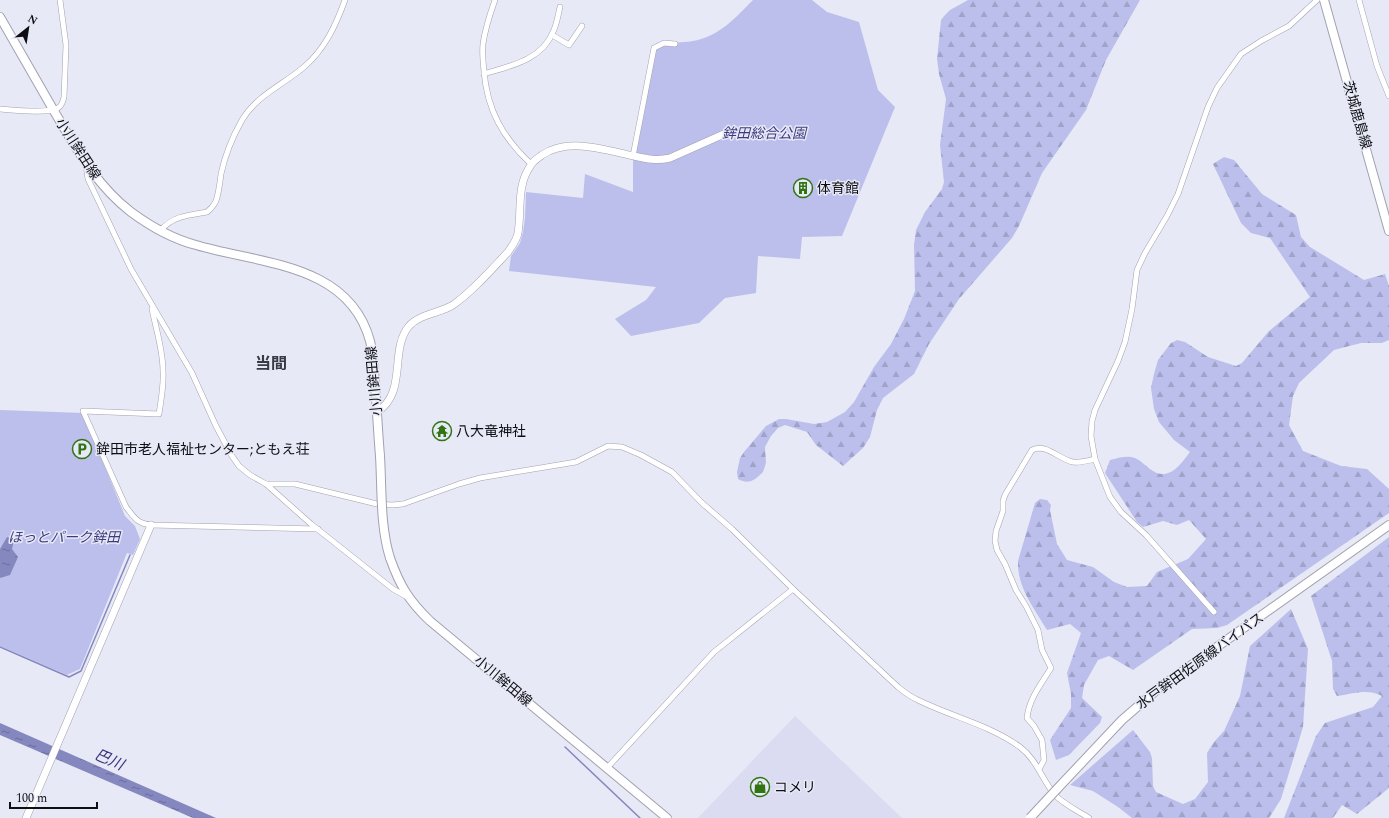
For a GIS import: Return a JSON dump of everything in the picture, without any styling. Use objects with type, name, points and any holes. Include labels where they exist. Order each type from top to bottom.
[{"type":"main road","name":"茨城鹿島線","points":[[1324,0],[1389,229]]},
{"type":"main road","name":"小川鉾田線","points":[[0,17],[86,165],[102,185],[122,204],[140,218],[184,242],[298,269],[318,278],[338,291],[349,303],[359,316],[368,333],[372,353],[384,526],[390,558],[399,582],[409,598],[430,621],[666,818]]},
{"type":"main road","name":"水戸鉾田佐原線バイパス","points":[[1030,818],[1122,720],[1159,688],[1389,525]]},
{"type":"street","points":[[0,109],[36,111],[54,110],[62,105],[64,97],[66,44],[60,0]]},
{"type":"street","points":[[161,230],[167,223],[173,220],[210,210],[216,202],[225,159],[242,120],[259,99],[312,60],[333,31],[344,0]]},
{"type":"street","points":[[496,0],[487,26],[482,54],[488,97],[500,127],[517,151],[531,164]]},
{"type":"street","points":[[1214,612],[1146,535],[1121,512],[1110,497],[1094,459],[1091,436],[1092,421],[1095,410],[1125,342],[1138,270],[1145,253],[1168,216],[1178,194],[1216,88],[1241,54],[1289,26],[1317,0]]},
{"type":"street","points":[[1359,0],[1377,66],[1389,96]]},
{"type":"street","points":[[484,74],[533,57],[552,35],[560,8]]},
{"type":"street","points":[[552,35],[569,45],[582,26]]},
{"type":"street","points":[[633,156],[654,48],[664,42],[675,44]]},
{"type":"street","points":[[377,412],[386,404],[394,388],[398,370],[401,342],[409,326],[414,322],[445,309],[465,296],[508,252],[514,243],[518,234],[522,183],[531,164],[555,148],[564,146],[584,146],[650,160],[660,160],[733,130]]},
{"type":"street","points":[[86,165],[88,179],[131,269],[192,373],[210,414],[232,456],[244,471],[266,484],[318,529],[393,589],[409,598]]},
{"type":"street","points":[[153,307],[152,309],[163,369],[163,383],[159,414],[83,411],[126,507],[135,519],[141,523],[151,525],[318,529]]},
{"type":"street","points":[[266,484],[295,484],[378,504],[403,504],[480,478],[576,462],[608,446],[622,447],[641,455],[672,472],[702,503],[737,534],[793,589],[898,687],[917,700],[993,731],[1022,748],[1039,769],[1054,794],[1089,818]]},
{"type":"street","points":[[1039,769],[1044,760],[1042,740],[1034,726],[1027,718],[1028,709],[1034,694],[1050,668],[1042,650],[1038,630],[1016,590],[1005,564],[996,550],[996,531],[1003,511],[1005,495],[1032,450],[1039,447],[1043,448],[1064,459],[1074,462],[1094,459]]},
{"type":"street","points":[[26,818],[151,525]]},
{"type":"street","points":[[607,768],[714,652],[793,589]]},
{"type":"shaded area","points":[[795,716],[902,818],[698,818]]},
{"type":"green space","name":"鉾田総合公園","points":[[753,0],[812,0],[827,12],[859,22],[878,90],[895,107],[842,236],[802,237],[800,259],[758,256],[756,293],[725,298],[699,323],[631,336],[615,319],[646,300],[656,287],[509,271],[511,256],[520,243],[523,232],[526,192],[583,198],[585,174],[633,192],[633,156],[654,48],[668,44],[703,39],[719,31]]},
{"type":"green space","points":[[968,0],[1140,0],[1106,60],[1086,110],[1042,173],[1019,226],[1012,238],[959,299],[929,344],[914,374],[883,398],[877,410],[870,437],[863,448],[843,466],[816,445],[807,432],[785,425],[778,428],[771,436],[765,447],[766,463],[763,472],[752,481],[742,481],[738,479],[737,472],[740,458],[766,426],[779,419],[814,424],[827,422],[845,412],[854,402],[874,367],[891,344],[904,319],[915,291],[914,245],[916,230],[925,212],[942,189],[944,182],[940,145],[946,99],[939,74],[937,59],[941,20],[950,10]]},
{"type":"green space","points":[[1224,157],[1234,160],[1262,194],[1296,215],[1301,237],[1310,247],[1364,280],[1385,274],[1389,286],[1389,340],[1382,343],[1361,343],[1334,350],[1299,383],[1293,396],[1289,425],[1303,451],[1341,466],[1367,469],[1389,489],[1389,513],[1227,625],[1217,628],[1192,629],[1133,670],[1109,656],[1098,660],[1084,685],[1082,698],[1102,717],[1100,723],[1069,755],[1056,760],[1050,740],[1071,708],[1071,694],[1067,673],[1081,633],[1070,624],[1047,630],[1027,597],[1020,580],[1018,561],[1035,503],[1040,499],[1047,500],[1051,505],[1050,510],[1057,544],[1067,560],[1093,567],[1114,582],[1127,587],[1147,586],[1157,572],[1188,559],[1206,539],[1189,520],[1177,525],[1163,521],[1143,527],[1137,522],[1105,473],[1110,460],[1122,457],[1132,457],[1139,460],[1156,473],[1162,474],[1173,471],[1190,452],[1174,440],[1159,422],[1154,409],[1151,388],[1154,374],[1158,360],[1171,343],[1177,340],[1185,342],[1208,357],[1236,366],[1242,363],[1269,331],[1310,297],[1270,238],[1251,233],[1241,223],[1213,164]]},
{"type":"green space","name":"ほっとパーク鉾田","points":[[0,410],[83,413],[125,516],[135,526],[140,539],[133,555],[127,553],[80,669],[67,675],[0,646]]},
{"type":"green space","points":[[1389,537],[1389,788],[1357,814],[1342,805],[1333,818],[1284,818],[1316,736],[1325,723],[1373,707],[1382,696],[1371,692],[1366,692],[1337,696],[1333,689],[1332,661],[1311,596]]},
{"type":"green space","points":[[1291,609],[1308,649],[1303,727],[1281,799],[1269,818],[1132,818],[1093,791],[1070,785],[1133,730],[1150,752],[1152,758],[1153,786],[1156,792],[1183,804],[1195,799],[1208,782],[1207,753],[1224,731],[1240,696],[1250,646]]},
{"type":"water","points":[[7,537],[14,540],[12,549],[18,557],[10,575],[0,578],[0,549]]},
{"type":"water","points":[[0,723],[216,818],[193,818],[0,735]]},
{"type":"waterway","points":[[0,647],[69,677],[81,671],[130,555]]},
{"type":"waterway","points":[[565,747],[640,818]]},
{"type":"place","name":"体育館","points":[[803,188]]},
{"type":"place","name":"八大竜神社","points":[[442,431]]},
{"type":"place","name":"鉾田市老人福祉センター;ともえ荘","points":[[82,449]]},
{"type":"place","name":"コメリ","points":[[760,787]]},
{"type":"district","name":"当間","points":[[271,364]]},
{"type":"water label","name":"巴川","points":[[109,760]]}]
